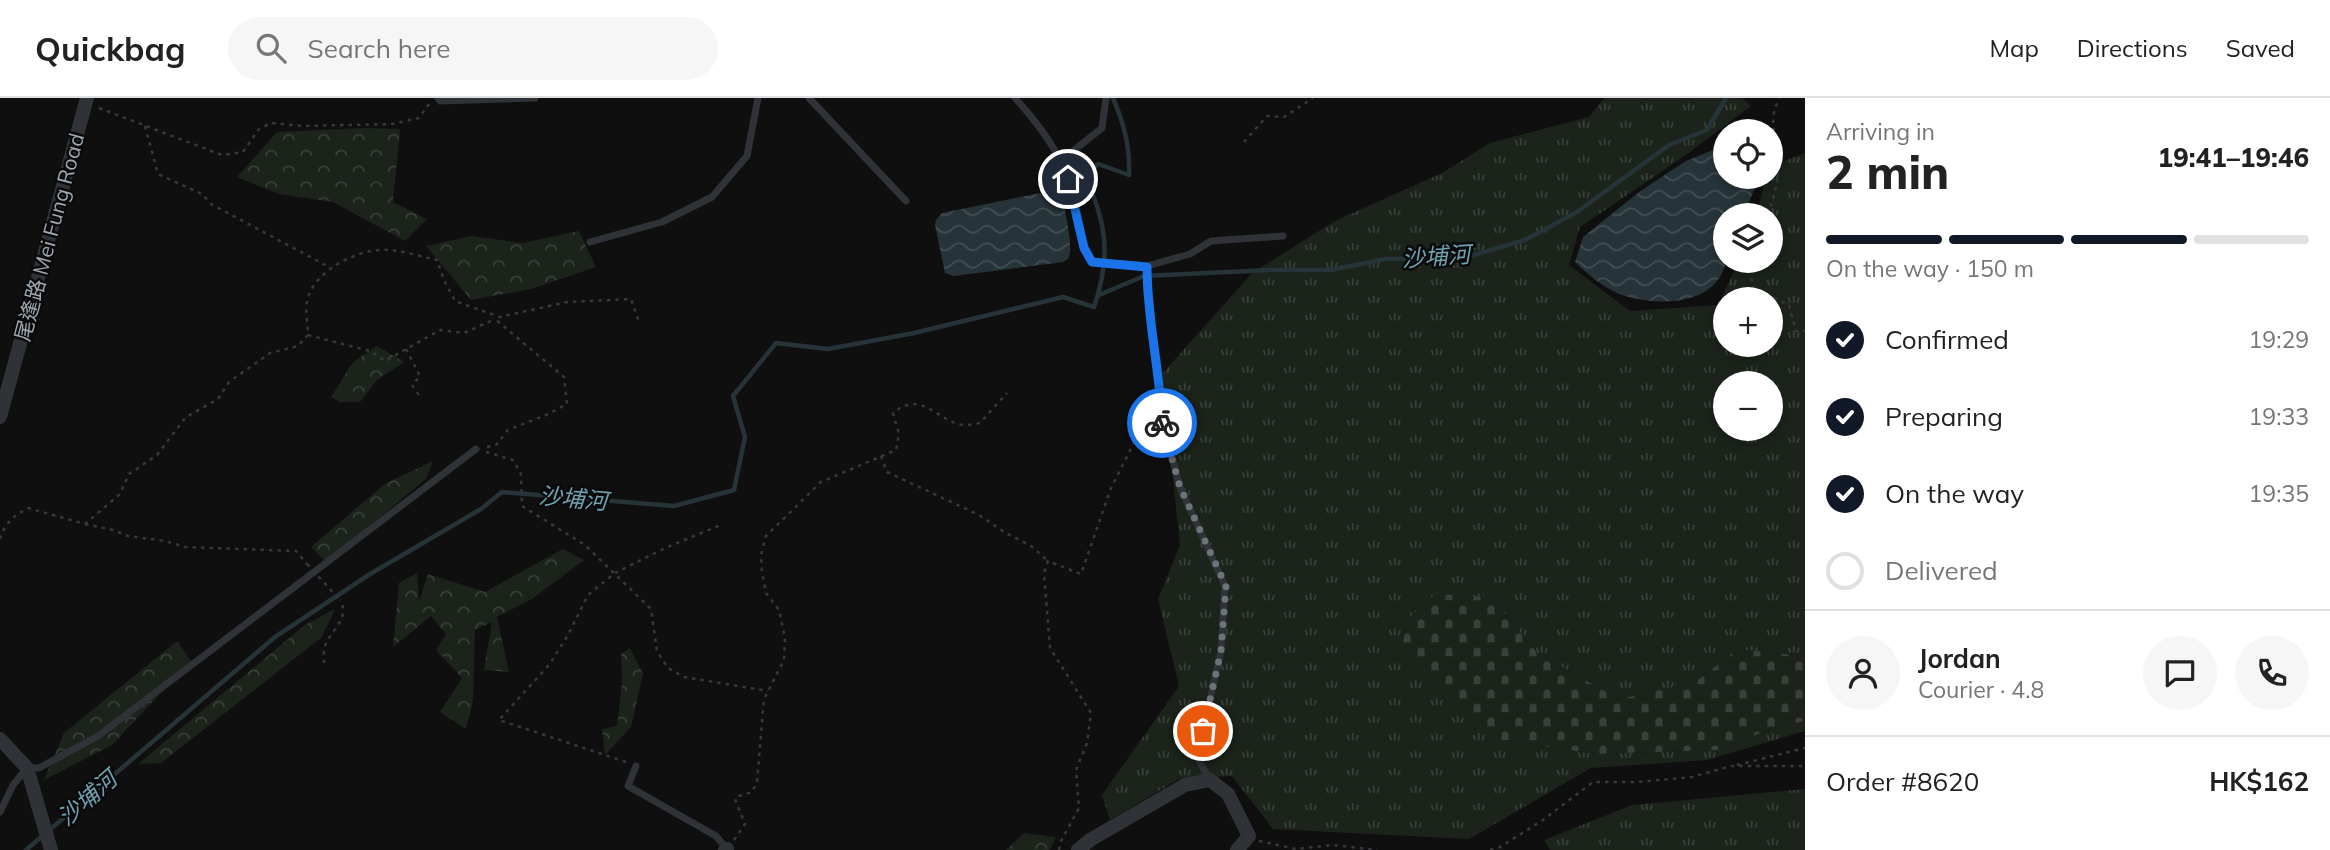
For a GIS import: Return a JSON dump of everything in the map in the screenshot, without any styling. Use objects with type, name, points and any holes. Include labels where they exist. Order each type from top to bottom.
[{"type":"street","name":"尾逢路 Mei Fung Road","points":[[0,417],[86,101]]},
{"type":"street","points":[[0,739],[27,768],[51,850]]},
{"type":"street","points":[[1078,850],[1090,840],[1185,785],[1210,780],[1228,794],[1249,836],[1237,850]]},
{"type":"lane","points":[[436,98],[440,101],[535,98]]},
{"type":"lane","points":[[590,242],[662,222],[712,197],[747,156],[758,98]]},
{"type":"lane","points":[[809,98],[906,201]]},
{"type":"lane","points":[[1015,98],[1046,135],[1068,179],[1084,248],[1092,262],[1147,267],[1190,254],[1211,241],[1283,236]]},
{"type":"lane","points":[[1059,162],[1102,128],[1106,98]]},
{"type":"lane","points":[[1147,267],[1163,424],[1180,487],[1226,586],[1221,651],[1197,757],[1210,780]]},
{"type":"lane","points":[[0,812],[13,785],[27,768],[39,768],[97,736],[476,449]]},
{"type":"lane","points":[[636,766],[628,786],[716,836],[726,850]]},
{"type":"path","points":[[86,101],[222,155],[243,152],[258,129],[271,123],[304,126],[392,124],[419,118],[436,98]]},
{"type":"path","points":[[1244,142],[1267,116],[1284,117],[1312,98]]},
{"type":"path","points":[[1772,203],[1777,186],[1778,163],[1772,126],[1776,104],[1780,98]]},
{"type":"path","points":[[145,126],[158,174],[202,194],[211,204],[331,268]]},
{"type":"path","points":[[85,524],[120,494],[129,474],[158,455],[186,417],[218,400],[229,382],[270,353],[298,346],[308,335],[307,302],[316,280],[331,268],[355,256],[386,249],[437,260],[455,301],[497,318],[564,377],[567,404],[508,430],[496,445],[476,449]]},
{"type":"path","points":[[1751,273],[1753,289],[1788,305],[1796,331],[1805,331]]},
{"type":"path","points":[[308,335],[370,351],[385,361],[440,330],[464,333],[497,318],[567,302],[631,299],[639,322]]},
{"type":"path","points":[[406,349],[420,376],[412,385],[419,396]]},
{"type":"path","points":[[726,850],[745,824],[735,799],[752,792],[757,782],[764,699],[784,660],[785,638],[779,610],[766,593],[762,572],[761,555],[766,536],[821,482],[896,450],[899,433],[893,412],[903,405],[919,404],[960,425],[980,423],[1007,393]]},
{"type":"path","points":[[881,456],[887,472],[979,514],[1004,532],[1031,546],[1048,561],[1081,574],[1111,488],[1140,431],[1163,424]]},
{"type":"path","points":[[476,449],[513,460],[522,474],[522,506],[585,545],[651,609],[657,651],[668,668],[684,677],[768,691]]},
{"type":"path","points":[[0,539],[4,526],[15,515],[28,508],[128,536],[165,541],[185,547],[296,551],[343,606],[343,617],[324,648],[324,663]]},
{"type":"path","points":[[636,766],[499,720],[549,665],[588,595],[615,573],[723,524]]},
{"type":"path","points":[[1048,561],[1044,573],[1050,648],[1091,713],[1087,743],[1076,770],[1079,808],[1059,850]]},
{"type":"path","points":[[1490,850],[1500,847],[1543,820],[1593,782],[1636,782],[1692,777],[1805,748]]},
{"type":"path","points":[[1731,766],[1805,766]]},
{"type":"path","points":[[1249,836],[1267,844],[1296,849],[1333,845],[1377,850]]},
{"type":"green space","points":[[1604,98],[1742,98],[1751,106],[1734,119],[1713,119],[1713,134],[1580,227],[1569,265],[1630,311],[1713,305],[1713,357],[1783,357],[1783,287],[1727,287],[1733,273],[1783,273],[1783,203],[1759,203],[1763,189],[1783,189],[1783,161],[1805,153],[1805,656],[1738,649],[1694,683],[1619,699],[1538,654],[1491,597],[1436,594],[1409,618],[1502,740],[1596,754],[1717,750],[1779,726],[1805,721],[1805,731],[1707,760],[1591,768],[1469,839],[1273,829],[1232,776],[1179,779],[1110,820],[1102,795],[1179,686],[1158,599],[1180,545],[1162,374],[1252,273],[1335,221],[1442,173],[1490,143],[1589,117]]},
{"type":"green space","points":[[400,129],[393,202],[427,219],[405,241],[333,202],[279,194],[237,177],[277,132]]},
{"type":"green space","points":[[579,231],[596,267],[531,289],[471,300],[426,246],[471,236],[523,243]]},
{"type":"green space","points":[[377,346],[404,362],[377,380],[360,402],[340,402],[331,397],[353,362]]},
{"type":"green space","points":[[433,461],[426,479],[326,562],[311,547],[386,483]]},
{"type":"green space","points":[[563,549],[584,560],[532,599],[497,617],[509,672],[484,670],[492,622],[475,630],[473,701],[466,729],[440,712],[462,678],[436,650],[446,634],[431,616],[393,647],[399,583],[417,573],[419,602],[428,574],[485,592]]},
{"type":"green space","points":[[1436,594],[1491,597],[1538,654],[1619,699],[1694,683],[1738,649],[1805,656],[1805,721],[1779,726],[1717,750],[1596,754],[1502,740],[1402,645],[1409,618]]},
{"type":"green space","points":[[335,609],[322,637],[161,763],[138,764],[305,625]]},
{"type":"green space","points":[[177,641],[191,661],[112,745],[44,780],[64,733]]},
{"type":"green space","points":[[630,648],[643,674],[631,727],[605,755],[602,729],[617,726],[622,681],[621,654]]},
{"type":"green space","points":[[1805,789],[1805,850],[1550,850],[1544,840],[1632,805]]},
{"type":"green space","points":[[1024,833],[1056,837],[1050,850],[1006,850]]},
{"type":"water","points":[[1713,150],[1713,189],[1754,189],[1749,203],[1713,203],[1713,273],[1722,273],[1714,284],[1703,293],[1676,301],[1632,298],[1613,291],[1575,262],[1583,237],[1639,192],[1686,161]]},
{"type":"water","points":[[1060,189],[1063,191],[1069,237],[1068,259],[1063,262],[954,276],[945,273],[935,225],[942,213]]},
{"type":"waterway","name":"沙埔河","points":[[26,850],[275,637],[370,574],[481,509],[502,492],[674,506],[734,490],[745,437],[733,396],[776,343],[828,349],[914,333],[1063,297],[1094,307],[1103,272],[1104,241],[1098,209],[1085,176],[1098,164],[1129,175],[1126,135],[1113,98]]},
{"type":"waterway","name":"沙埔河","points":[[1099,295],[1144,276],[1331,270],[1385,259],[1467,257],[1525,240],[1577,212],[1669,145],[1707,130],[1726,98]]},
{"type":"way so far","points":[[1162,423],[1180,487],[1226,586],[1221,651],[1203,731]]},
{"type":"route","points":[[1068,179],[1084,248],[1092,262],[1147,267],[1147,292],[1161,391],[1162,423]]}]
